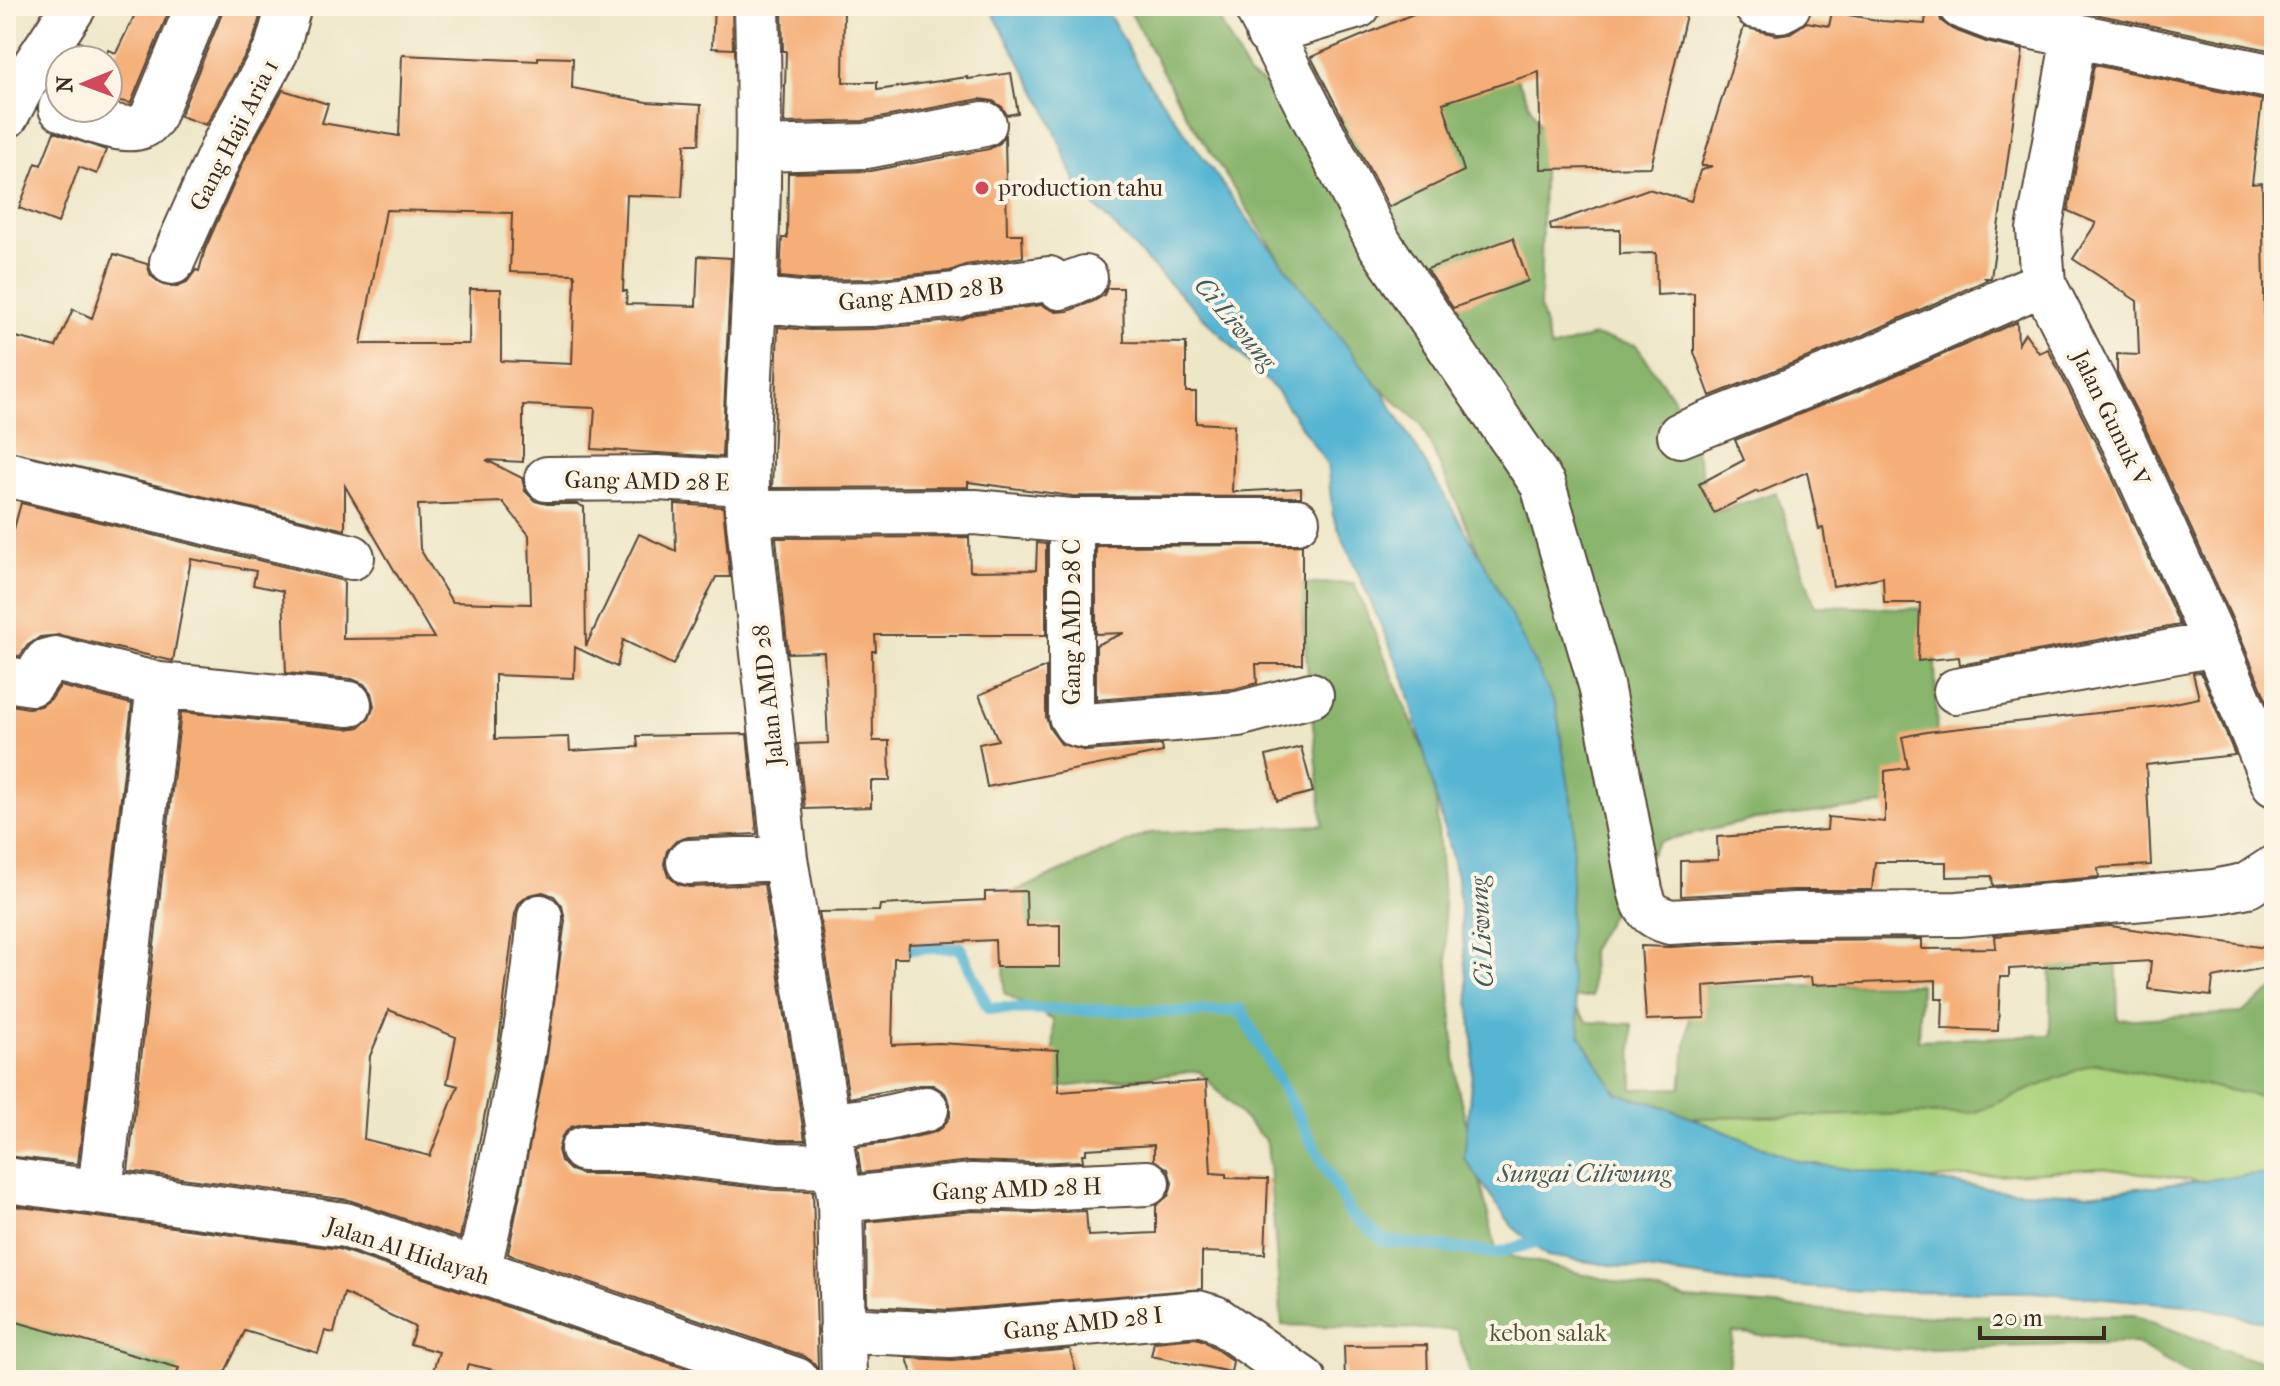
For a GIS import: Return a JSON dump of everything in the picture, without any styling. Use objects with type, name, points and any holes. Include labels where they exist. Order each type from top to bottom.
[{"type":"street","points":[[44,105],[13,99],[74,6]]},
{"type":"street","points":[[106,124],[141,127],[152,118],[198,6]]},
{"type":"street","name":"Gang Haji Aria 1","points":[[172,262],[225,143],[276,51],[289,6]]},
{"type":"street","name":"Jalan AMD 28","points":[[757,6],[760,149],[747,498],[785,858],[835,1164],[844,1380]]},
{"type":"street","points":[[1358,6],[1262,20],[1379,243],[1543,485],[1601,685],[1640,890],[1644,907],[1652,916],[1670,922],[1794,915],[1958,914],[2214,892],[2248,885],[2274,868]]},
{"type":"street","points":[[1756,6],[1780,10],[1788,6]]},
{"type":"street","points":[[1961,6],[1995,19],[2074,37],[2274,77]]},
{"type":"street","name":"Jalan Gunuk V","points":[[2074,37],[2039,230],[2043,283],[2125,444],[2216,644],[2274,784]]},
{"type":"street","points":[[760,149],[866,146],[984,124]]},
{"type":"street","name":"Gang AMD 28 B","points":[[754,299],[810,305],[872,304],[957,295],[968,290],[1049,279],[1060,287],[1085,278]]},
{"type":"street","points":[[1680,435],[1871,359],[2043,283]]},
{"type":"street","points":[[6,474],[352,557]]},
{"type":"street","name":"Gang AMD 28 E","points":[[547,479],[657,478],[747,498]]},
{"type":"street","name":"Gang AMD 28 C","points":[[747,498],[1071,521],[1297,521]]},
{"type":"street","name":"Gang AMD 28 C","points":[[1071,521],[1071,716],[1076,724],[1085,726],[1238,714],[1311,695]]},
{"type":"street","points":[[1956,691],[2216,644]]},
{"type":"street","points":[[6,679],[32,683],[47,661],[55,659],[159,685],[349,704]]},
{"type":"street","points":[[100,1191],[159,685]]},
{"type":"street","points":[[689,862],[785,858]]},
{"type":"street","points":[[478,1272],[517,1098],[533,993],[540,917]]},
{"type":"street","points":[[583,1149],[644,1149],[777,1165],[835,1164],[882,1119],[926,1109]]},
{"type":"street","name":"Gang AMD 28 H","points":[[835,1164],[972,1186],[1034,1188],[1147,1183]]},
{"type":"street","name":"Jalan Al Hidayah","points":[[6,1180],[345,1225],[796,1380]]},
{"type":"street","name":"Gang AMD 28 I","points":[[842,1330],[950,1335],[1198,1313],[1215,1318],[1304,1380]]},
{"type":"green space","points":[[1127,6],[1212,6],[1249,76],[1334,117],[1509,62],[1544,134],[1540,308],[1551,349],[1593,336],[1636,345],[1686,417],[1714,513],[1776,492],[1815,606],[1934,609],[1938,798],[1753,820],[1659,842],[1619,901],[1591,949],[1592,996],[1567,999],[1588,1022],[1632,1024],[1633,1089],[1681,1088],[1693,986],[1920,984],[1918,1040],[2050,1035],[2051,939],[2116,935],[2118,1020],[2242,1013],[2274,989],[2274,1099],[2094,1063],[1973,1113],[1636,1119],[1616,1090],[1567,1056],[1486,568],[1421,424],[1365,374],[1313,310],[1185,113]]},
{"type":"green space","name":"kebon salak","points":[[1354,583],[1434,776],[1457,1084],[1497,1253],[1687,1299],[1899,1316],[2134,1315],[2244,1357],[2274,1363],[2274,1380],[2198,1380],[2135,1343],[1899,1350],[1733,1332],[1726,1380],[1472,1380],[1457,1330],[1282,1325],[1267,1142],[1199,1071],[1055,1088],[1053,1020],[1004,993],[1005,896],[1149,833],[1323,825],[1299,584]]},
{"type":"green space","points":[[2093,1063],[2274,1099],[2274,1190],[2102,1168],[1747,1191],[1636,1119],[1973,1113]]},
{"type":"green space","points":[[128,1276],[200,1380],[6,1380],[6,1311]]},
{"type":"water","name":"Sungai Ciliwung","points":[[989,6],[1104,6],[1144,76],[1247,218],[1383,392],[1485,564],[1556,706],[1574,819],[1568,959],[1581,1037],[1616,1093],[1660,1105],[1800,1162],[1999,1190],[2087,1194],[2256,1174],[2274,1175],[2274,1324],[2198,1306],[2033,1292],[1865,1291],[1740,1283],[1547,1256],[1513,1227],[1464,1158],[1474,1050],[1457,877],[1405,680],[1333,516],[1327,464],[1275,389],[1078,188],[1046,109]]},
{"type":"building","points":[[139,6],[171,6],[131,103],[124,102],[124,44],[120,44]]},
{"type":"building","points":[[222,6],[263,6],[253,41],[206,125],[180,116],[221,16]]},
{"type":"building","points":[[714,6],[732,6],[733,49],[712,48]]},
{"type":"building","points":[[782,6],[844,6],[843,82],[877,82],[877,90],[1011,73],[1018,113],[1007,115],[993,101],[980,99],[863,121],[784,123],[786,51],[783,51]]},
{"type":"building","points":[[1432,6],[1688,6],[1651,167],[1541,169],[1539,72],[1443,103],[1464,171],[1389,207],[1311,57]]},
{"type":"building","points":[[1927,6],[1937,6],[1941,21],[1952,29],[1986,42],[2023,50],[1991,278],[1985,278],[1987,280],[1861,336],[1710,396],[1694,352],[1694,293],[1657,295],[1656,253],[1620,254],[1620,229],[1551,230],[1550,224],[1648,189],[1691,201],[1700,171],[1712,166],[1701,166],[1744,27],[1776,35],[1790,33],[1807,22],[1829,26],[1832,12],[1882,21],[1925,24]]},
{"type":"building","points":[[2096,6],[2274,6],[2274,51],[2095,14]]},
{"type":"building","points":[[402,55],[538,61],[538,57],[573,58],[572,88],[647,102],[701,105],[699,144],[685,144],[682,197],[627,195],[623,291],[627,291],[626,304],[696,306],[698,256],[731,258],[722,457],[592,449],[595,408],[523,405],[523,462],[486,460],[522,478],[525,491],[535,501],[584,507],[586,646],[639,534],[676,551],[675,504],[723,507],[730,577],[716,577],[673,665],[623,640],[617,667],[575,647],[574,678],[495,675],[495,739],[569,737],[570,751],[638,747],[637,736],[747,734],[757,834],[688,837],[676,841],[667,851],[664,864],[668,876],[678,884],[689,887],[764,884],[805,1140],[779,1140],[647,1124],[583,1124],[571,1127],[562,1136],[558,1150],[561,1161],[570,1170],[582,1174],[642,1174],[774,1190],[813,1191],[818,1370],[804,1356],[508,1254],[547,1056],[565,920],[562,906],[554,896],[543,892],[529,895],[519,903],[515,914],[498,1048],[460,1238],[349,1200],[128,1171],[181,712],[347,729],[359,727],[369,719],[374,706],[371,693],[364,684],[352,679],[286,673],[283,591],[253,585],[256,571],[191,559],[173,661],[60,635],[40,637],[27,646],[20,656],[6,655],[6,535],[12,536],[21,503],[344,581],[343,639],[434,638],[345,486],[345,530],[6,450],[6,379],[16,337],[56,347],[73,309],[92,318],[114,254],[147,264],[151,276],[163,285],[175,287],[187,282],[196,270],[199,271],[205,249],[247,154],[283,90],[328,104],[322,123],[399,136]],"holes":[[[386,210],[512,213],[510,272],[574,274],[572,364],[501,361],[501,289],[470,289],[469,344],[361,344]],[[503,502],[529,535],[531,604],[452,602],[420,549],[418,505]],[[389,1010],[456,1037],[447,1083],[458,1086],[430,1156],[364,1139],[370,1056]]]},
{"type":"building","points":[[2094,65],[2262,100],[2252,184],[2262,183],[2265,338],[2274,335],[2274,719],[2239,634],[2117,373],[2117,354],[2139,355],[2137,301],[2073,259],[2096,223],[2068,211]]},
{"type":"building","points":[[54,132],[106,150],[97,174],[79,167],[58,223],[19,208],[36,163],[41,165]]},
{"type":"building","points":[[1005,136],[1007,234],[1022,234],[1023,257],[965,265],[950,271],[870,279],[780,277],[782,238],[787,238],[788,173],[870,171],[989,149]]},
{"type":"building","points":[[1513,238],[1528,281],[1453,308],[1427,269]]},
{"type":"building","points":[[1107,288],[1123,288],[1124,342],[1186,343],[1186,392],[1196,392],[1196,423],[1234,425],[1232,492],[1301,488],[1301,497],[1072,496],[968,482],[968,487],[772,488],[778,327],[873,329],[960,320],[975,314],[1042,305],[1056,312],[1068,311],[1094,301],[1104,295]]},
{"type":"building","points":[[2017,322],[2018,344],[2025,333],[2039,353],[2048,349],[2102,455],[2180,625],[1960,665],[1959,657],[1918,661],[1920,603],[1884,603],[1883,577],[1833,586],[1823,528],[1819,529],[1807,472],[1757,491],[1714,513],[1699,484],[1744,460],[1735,440],[1880,382]]},
{"type":"building","points":[[969,537],[970,571],[1036,570],[1037,543],[1046,544],[1046,635],[875,635],[876,651],[872,651],[873,741],[889,741],[890,781],[871,781],[871,807],[805,809],[798,744],[828,743],[824,652],[788,653],[776,538]]},
{"type":"building","points":[[1302,545],[1302,664],[1256,664],[1257,683],[1234,689],[1096,700],[1096,645],[1124,633],[1096,634],[1096,546]]},
{"type":"building","points":[[1046,667],[1046,717],[1061,744],[1086,751],[1162,745],[1163,752],[987,787],[979,744],[998,740],[979,695]]},
{"type":"building","points":[[2201,672],[2235,755],[2146,765],[2151,865],[2098,868],[2099,877],[1993,886],[1992,876],[1946,877],[1946,862],[1875,862],[1872,890],[1793,890],[1681,896],[1681,861],[1718,860],[1717,837],[1827,830],[1828,817],[1885,822],[1885,771],[1908,768],[1902,737],[2160,706],[2199,698],[2193,673]]},
{"type":"building","points":[[60,686],[132,704],[78,1164],[6,1156],[6,704],[28,708],[41,706],[52,698]]},
{"type":"building","points":[[1301,747],[1313,792],[1277,801],[1266,756]]},
{"type":"building","points":[[1026,891],[1027,926],[1060,925],[1060,967],[996,967],[995,940],[909,944],[908,958],[894,958],[892,1045],[939,1043],[1058,1050],[1059,1092],[1206,1081],[1211,1173],[1226,1174],[1226,1178],[1268,1179],[1265,1254],[1202,1252],[1202,1289],[949,1310],[867,1306],[866,1222],[973,1211],[1086,1211],[1088,1236],[1156,1233],[1156,1206],[1169,1195],[1172,1183],[1168,1169],[1154,1160],[1154,1145],[1086,1149],[1086,1154],[1082,1154],[1083,1161],[970,1161],[861,1173],[857,1147],[932,1133],[942,1128],[950,1117],[950,1104],[945,1093],[933,1085],[849,1098],[819,912],[879,911],[880,905],[985,900],[985,892]]},
{"type":"building","points":[[2110,926],[2274,949],[2274,966],[2213,978],[2211,996],[2148,989],[2151,961],[2009,969],[2009,977],[2000,977],[1998,1031],[1942,1029],[1943,999],[1936,999],[1936,980],[1812,985],[1811,977],[1704,986],[1705,1018],[1646,1020],[1641,946],[1922,939],[1922,949],[1996,948],[1995,936]]},
{"type":"building","points":[[6,1205],[339,1249],[719,1380],[536,1380],[468,1364],[463,1380],[430,1380],[439,1352],[410,1344],[415,1327],[344,1293],[334,1333],[325,1331],[318,1353],[245,1331],[221,1380],[174,1380],[179,1368],[6,1319]]},
{"type":"building","points":[[1196,1338],[1233,1361],[1231,1372],[1151,1356],[1154,1342]]},
{"type":"building","points":[[1427,1345],[1428,1380],[1345,1380],[1344,1346]]},
{"type":"building","points":[[1070,1349],[1078,1380],[914,1380],[907,1358],[952,1360]]},
{"type":"waterway","points":[[911,949],[960,947],[988,1008],[1187,1012],[1241,1010],[1350,1213],[1384,1241],[1497,1253],[1546,1239]]},
{"type":"place","name":"production tahu","points":[[982,188]]},
{"type":"water label","name":"Ci Liwung","points":[[1236,323]]},
{"type":"water label","name":"Ci Liwung","points":[[1481,932]]}]
